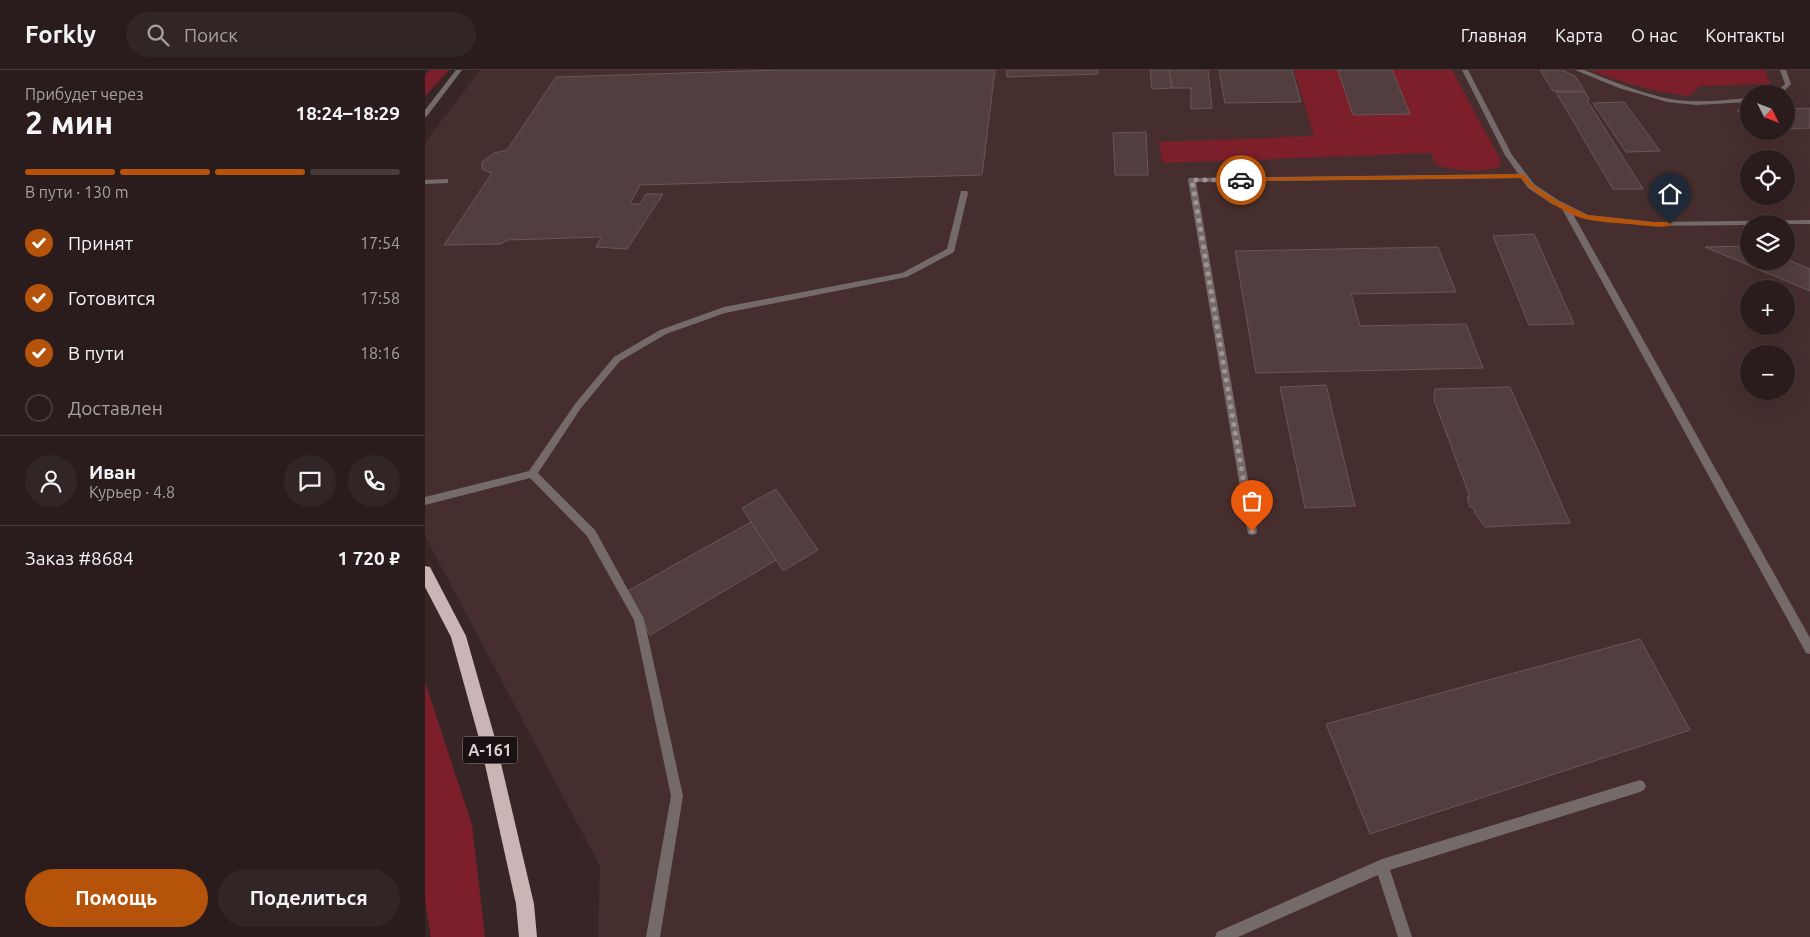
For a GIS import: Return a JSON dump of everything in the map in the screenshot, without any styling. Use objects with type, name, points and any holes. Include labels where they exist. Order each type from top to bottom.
[{"type":"highway","name":"А-161","points":[[425,572],[458,636],[488,742],[525,904],[528,937]]},
{"type":"street","points":[[425,115],[459,70]]},
{"type":"street","points":[[1465,70],[1509,155],[1531,186],[1565,207],[1586,217],[1653,224],[1810,222]]},
{"type":"street","points":[[1578,70],[1621,86],[1669,100],[1740,101]]},
{"type":"street","points":[[1783,70],[1787,85]]},
{"type":"street","points":[[1252,531],[1192,180],[1523,176]]},
{"type":"street","points":[[425,182],[445,181]]},
{"type":"street","points":[[425,501],[532,474],[578,406],[617,359],[663,332],[724,310],[904,274],[951,250],[964,193]]},
{"type":"street","points":[[1565,207],[1810,649]]},
{"type":"street","points":[[532,474],[591,533],[639,618],[677,796],[653,937]]},
{"type":"street","points":[[1222,937],[1382,866],[1641,786]]},
{"type":"street","points":[[1382,866],[1405,937]]},
{"type":"shaded area","points":[[430,70],[449,70],[425,96],[425,75]]},
{"type":"shaded area","points":[[480,70],[1810,70],[1810,937],[598,937],[600,866],[425,536],[425,143]]},
{"type":"shaded area","points":[[1294,70],[1452,70],[1501,161],[1499,167],[1475,171],[1452,169],[1436,165],[1431,153],[1163,163],[1159,142],[1314,136]]},
{"type":"shaded area","points":[[1591,70],[1765,70],[1770,84],[1700,86],[1689,96],[1639,86]]},
{"type":"shaded area","points":[[425,682],[472,825],[485,937],[431,937],[425,900]]},
{"type":"building","points":[[779,70],[995,70],[982,175],[640,185],[630,204],[640,204],[646,194],[663,194],[627,249],[596,247],[601,237],[508,240],[500,244],[444,245],[492,173],[482,169],[482,162],[494,153],[507,150],[556,77]]},
{"type":"building","points":[[1007,70],[1098,70],[1098,74],[1007,77]]},
{"type":"building","points":[[1150,70],[1169,70],[1172,88],[1152,89]]},
{"type":"building","points":[[1169,70],[1208,70],[1212,108],[1191,109],[1191,88],[1172,88]]},
{"type":"building","points":[[1219,70],[1292,70],[1301,102],[1225,103]]},
{"type":"building","points":[[1338,70],[1392,70],[1410,114],[1353,115]]},
{"type":"building","points":[[1540,70],[1562,70],[1575,76],[1585,91],[1553,91]]},
{"type":"building","points":[[1556,92],[1585,92],[1589,99],[1587,100],[1643,189],[1613,189]]},
{"type":"building","points":[[1624,102],[1660,151],[1626,152],[1593,103]]},
{"type":"building","points":[[1810,108],[1810,128],[1795,129],[1795,109]]},
{"type":"building","points":[[1146,132],[1148,175],[1115,175],[1113,133]]},
{"type":"building","points":[[1534,234],[1574,324],[1529,325],[1493,236]]},
{"type":"building","points":[[1740,246],[1740,262],[1705,247]]},
{"type":"building","points":[[1438,247],[1456,292],[1351,294],[1360,326],[1466,324],[1483,368],[1256,373],[1235,251]]},
{"type":"building","points":[[1795,263],[1810,269],[1810,291],[1795,285],[1795,280],[1784,280],[1760,270],[1795,270]]},
{"type":"building","points":[[1326,385],[1355,506],[1305,508],[1280,387]]},
{"type":"building","points":[[1510,387],[1570,523],[1485,527],[1473,507],[1470,507],[1467,497],[1470,497],[1434,400],[1435,389]]},
{"type":"building","points":[[776,489],[818,550],[783,571],[742,508]]},
{"type":"building","points":[[751,522],[776,560],[650,635],[626,592]]},
{"type":"building","points":[[1640,639],[1690,730],[1370,834],[1326,724]]},
{"type":"way so far","points":[[1241,180],[1192,180],[1252,531]]},
{"type":"route","points":[[1241,180],[1523,176],[1531,186],[1555,202],[1586,217],[1670,224]]}]
